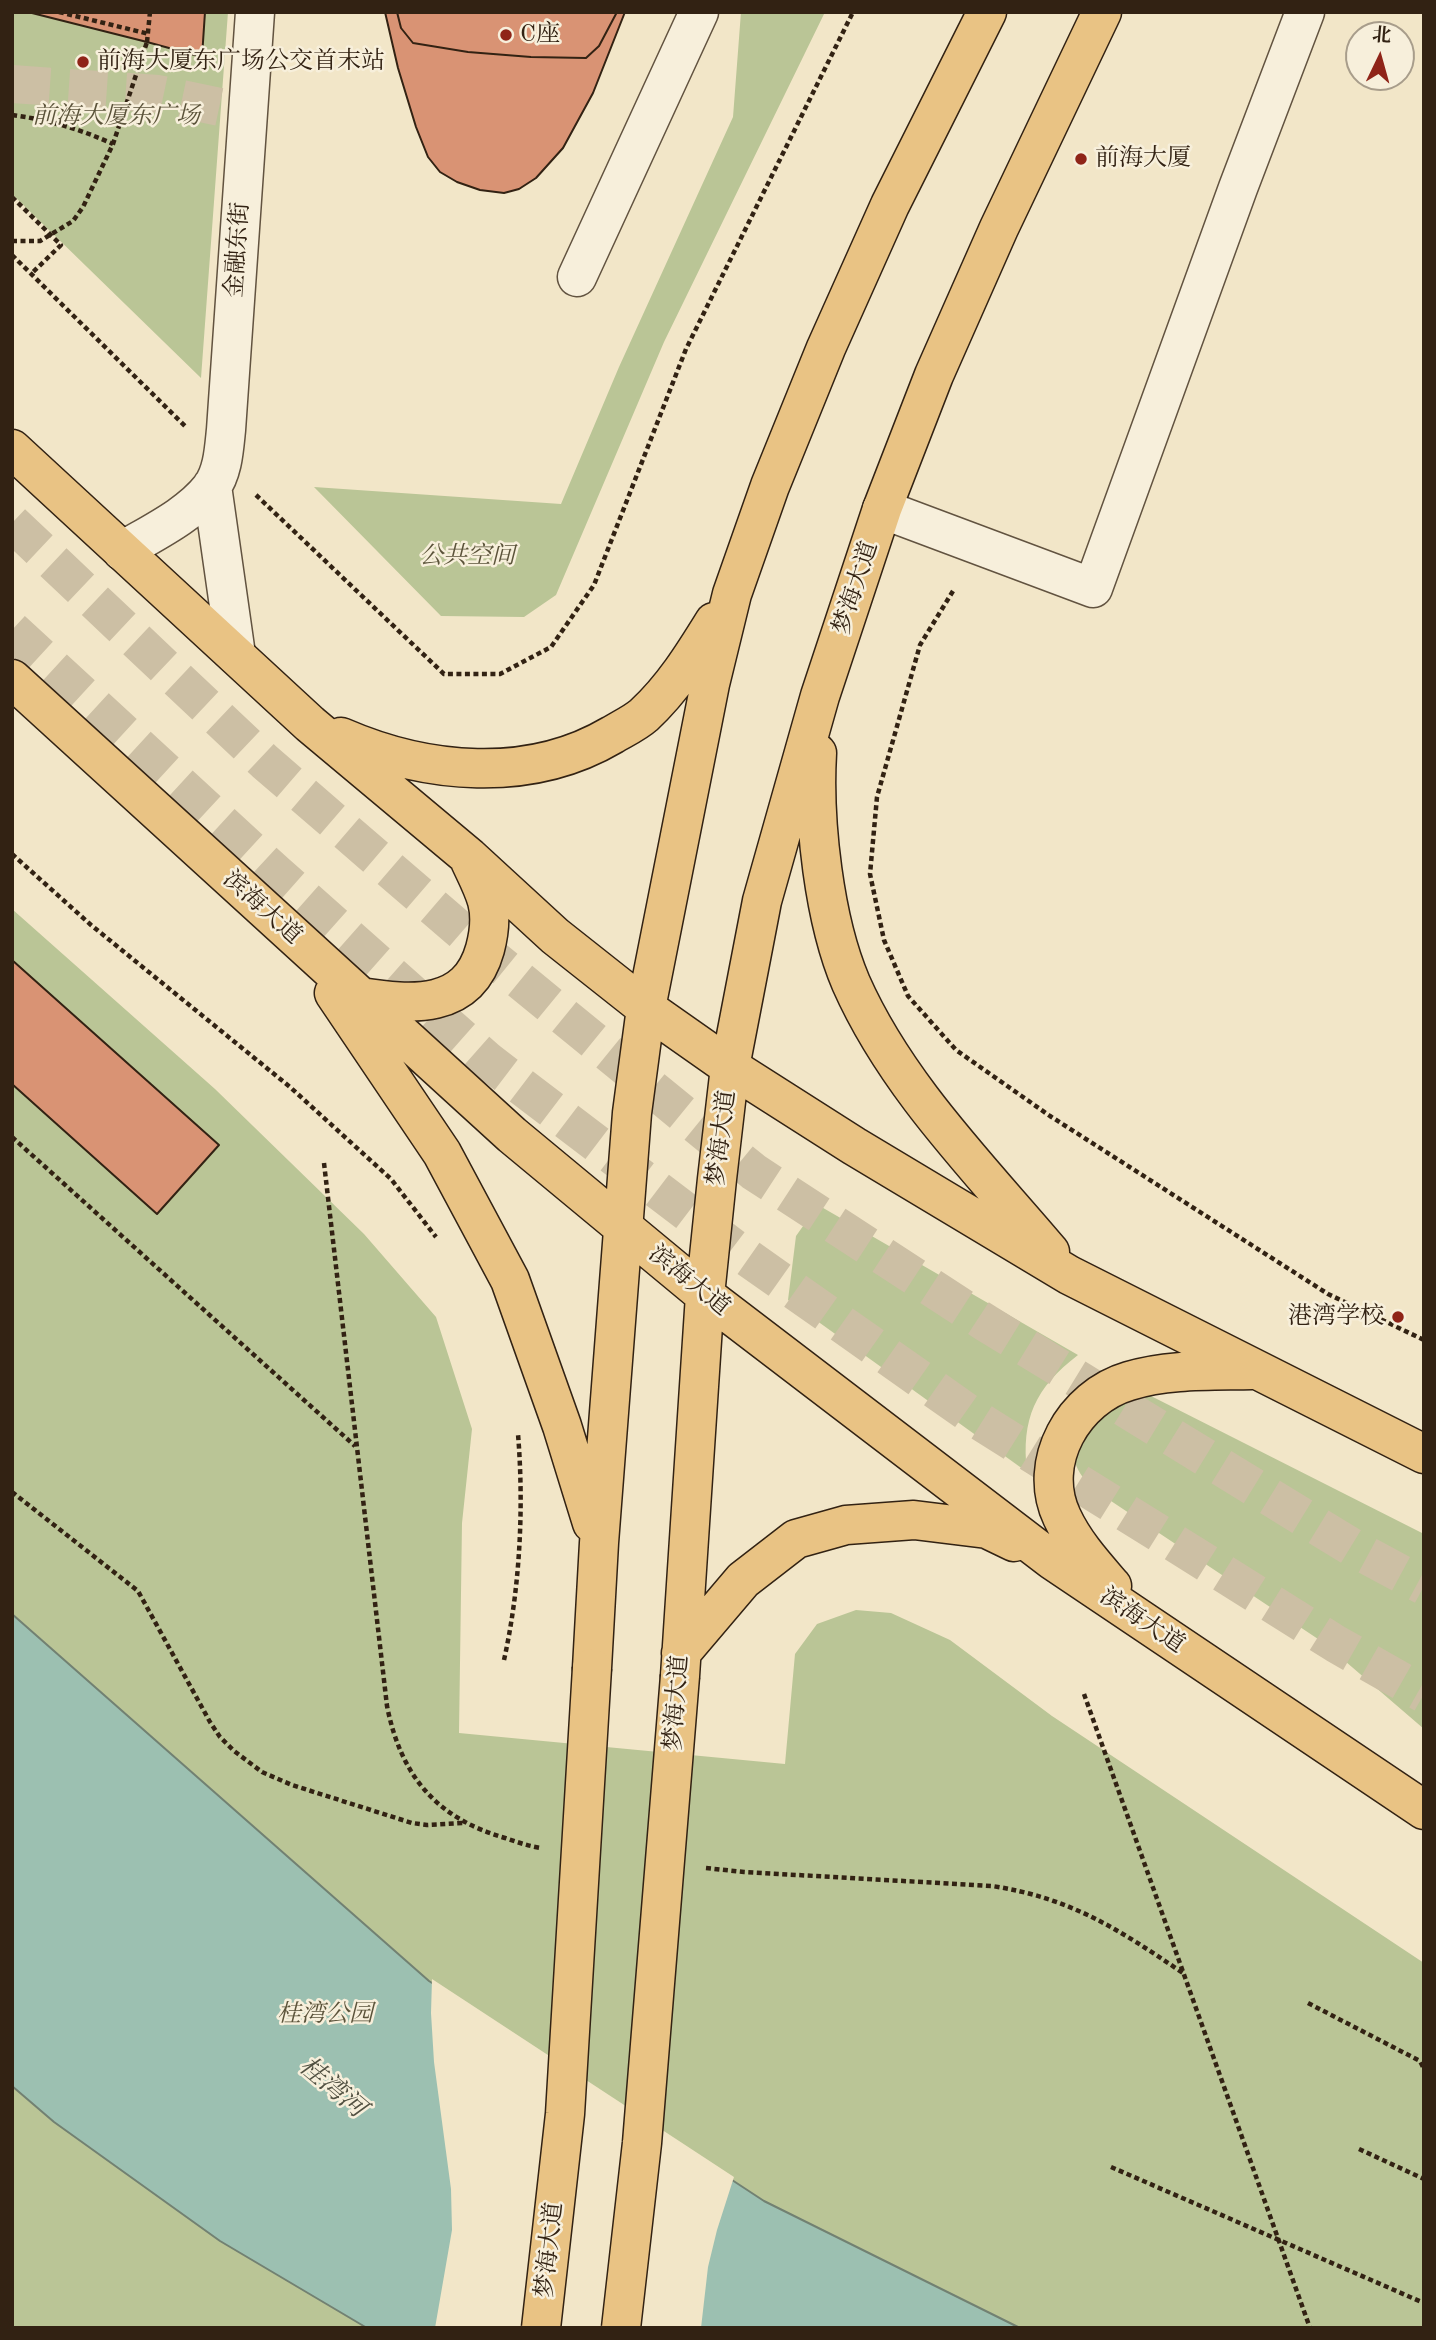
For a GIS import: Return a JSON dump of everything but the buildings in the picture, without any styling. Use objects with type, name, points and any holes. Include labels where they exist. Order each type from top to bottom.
[{"type":"main road","name":"梦海大道","points":[[541,2328],[565,2114],[599,1543],[632,1113],[646,1008],[681,822],[732,594],[770,486],[826,348],[890,205],[987,12]]},
{"type":"main road","name":"梦海大道","points":[[621,2328],[642,2143],[680,1665],[705,1295],[730,1067],[762,901],[820,696],[882,509],[934,375],[999,228],[1102,12]]},
{"type":"main road","points":[[12,449],[310,724],[469,858],[555,936],[646,1008],[730,1067],[866,1153],[1069,1275],[1424,1454]]},
{"type":"main road","points":[[310,724],[373,751],[421,763],[483,770],[544,763],[594,745],[642,717],[679,678],[732,594]]},
{"type":"main road","name":"滨海大道","points":[[12,679],[512,1135],[705,1295],[1052,1560],[1424,1810]]},
{"type":"main road","points":[[820,696],[815,776],[819,843],[830,913],[851,982],[886,1049],[940,1121],[1069,1275]]},
{"type":"main road","points":[[360,998],[402,1003],[443,998],[468,982],[480,965],[489,934],[487,902],[469,858]]},
{"type":"main road","points":[[299,942],[442,1153],[510,1280],[562,1426],[599,1543]]},
{"type":"main road","points":[[1141,1620],[1082,1551],[1061,1515],[1053,1482],[1057,1455],[1065,1432],[1079,1412],[1099,1395],[1128,1381],[1176,1373],[1254,1369]]},
{"type":"main road","points":[[680,1665],[743,1580],[796,1539],[846,1525],[914,1520],[987,1529],[1052,1560]]},
{"type":"street","name":"金融东街","points":[[236,656],[217,474],[226,430],[256,12]]},
{"type":"street","points":[[577,277],[699,12]]},
{"type":"street","points":[[882,509],[1093,588],[1305,12]]},
{"type":"street","points":[[122,551],[163,527],[193,505],[217,474]]},
{"type":"path","points":[[59,12],[149,34]]},
{"type":"path","points":[[12,241],[40,241],[73,221],[83,207],[113,144],[147,43],[150,12]]},
{"type":"path","points":[[12,256],[32,274],[217,474],[444,674],[500,674],[551,647],[594,585],[686,349],[853,12]]},
{"type":"path","points":[[12,115],[81,129],[113,144]]},
{"type":"path","points":[[12,197],[61,245],[32,274]]},
{"type":"path","points":[[953,591],[920,645],[877,797],[870,874],[884,940],[908,996],[956,1050],[1050,1116],[1328,1294],[1424,1339]]},
{"type":"path","points":[[12,853],[91,925],[289,1087],[391,1180],[439,1241]]},
{"type":"path","points":[[12,1137],[356,1447]]},
{"type":"path","points":[[504,1660],[514,1616],[518,1544],[521,1466],[517,1425]]},
{"type":"path","points":[[12,1492],[138,1591],[210,1722],[220,1737],[249,1764],[292,1785],[412,1823],[464,1823]]},
{"type":"path","points":[[1084,1694],[1310,2328]]},
{"type":"path","points":[[1308,2003],[1420,2061],[1424,2070]]},
{"type":"path","points":[[1359,2149],[1424,2179]]},
{"type":"path","points":[[1111,2167],[1424,2303]]},
{"type":"green space","name":"前海大厦东广场","points":[[12,12],[228,12],[201,378],[12,194]]},
{"type":"green space","name":"公共空间","points":[[741,12],[825,12],[664,342],[556,595],[524,617],[441,616],[314,487],[561,504],[619,367],[733,117]]},
{"type":"green space","name":"桂湾公园","points":[[12,909],[215,1089],[364,1234],[436,1317],[472,1429],[462,1523],[459,1733],[785,1764],[795,1654],[817,1624],[856,1610],[891,1613],[950,1640],[1052,1716],[1424,1963],[1424,2328],[12,2328]]},
{"type":"green space","points":[[818,1205],[1078,1355],[1051,1380],[1034,1406],[1026,1436],[1027,1472],[788,1300],[796,1236]]},
{"type":"green space","points":[[1149,1395],[1424,1534],[1424,1729],[1324,1643],[1096,1491],[1085,1480],[1078,1470],[1074,1451],[1087,1407]]},
{"type":"water","name":"桂湾河","points":[[12,1614],[429,1981],[764,2201],[1020,2328],[367,2328],[220,2241],[54,2122],[12,2086]]},
{"type":"pier","points":[[432,1979],[734,2177],[708,2267],[701,2328],[435,2328],[452,2230],[451,2189],[434,2062]]},
{"type":"tunnel","points":[[12,84],[158,94],[248,113]]},
{"type":"tunnel","points":[[12,523],[265,762],[495,960],[754,1172],[986,1323],[1355,1549],[1424,1586]]},
{"type":"tunnel","points":[[12,630],[276,873],[488,1061],[738,1251],[981,1422],[1336,1644],[1424,1694]]},
{"type":"place","name":"C座","points":[[506,35]]},
{"type":"place","name":"前海大厦东广场公交首末站","points":[[83,62]]},
{"type":"place","name":"前海大厦","points":[[1081,159]]},
{"type":"place","name":"港湾学校","points":[[1398,1317]]}]
